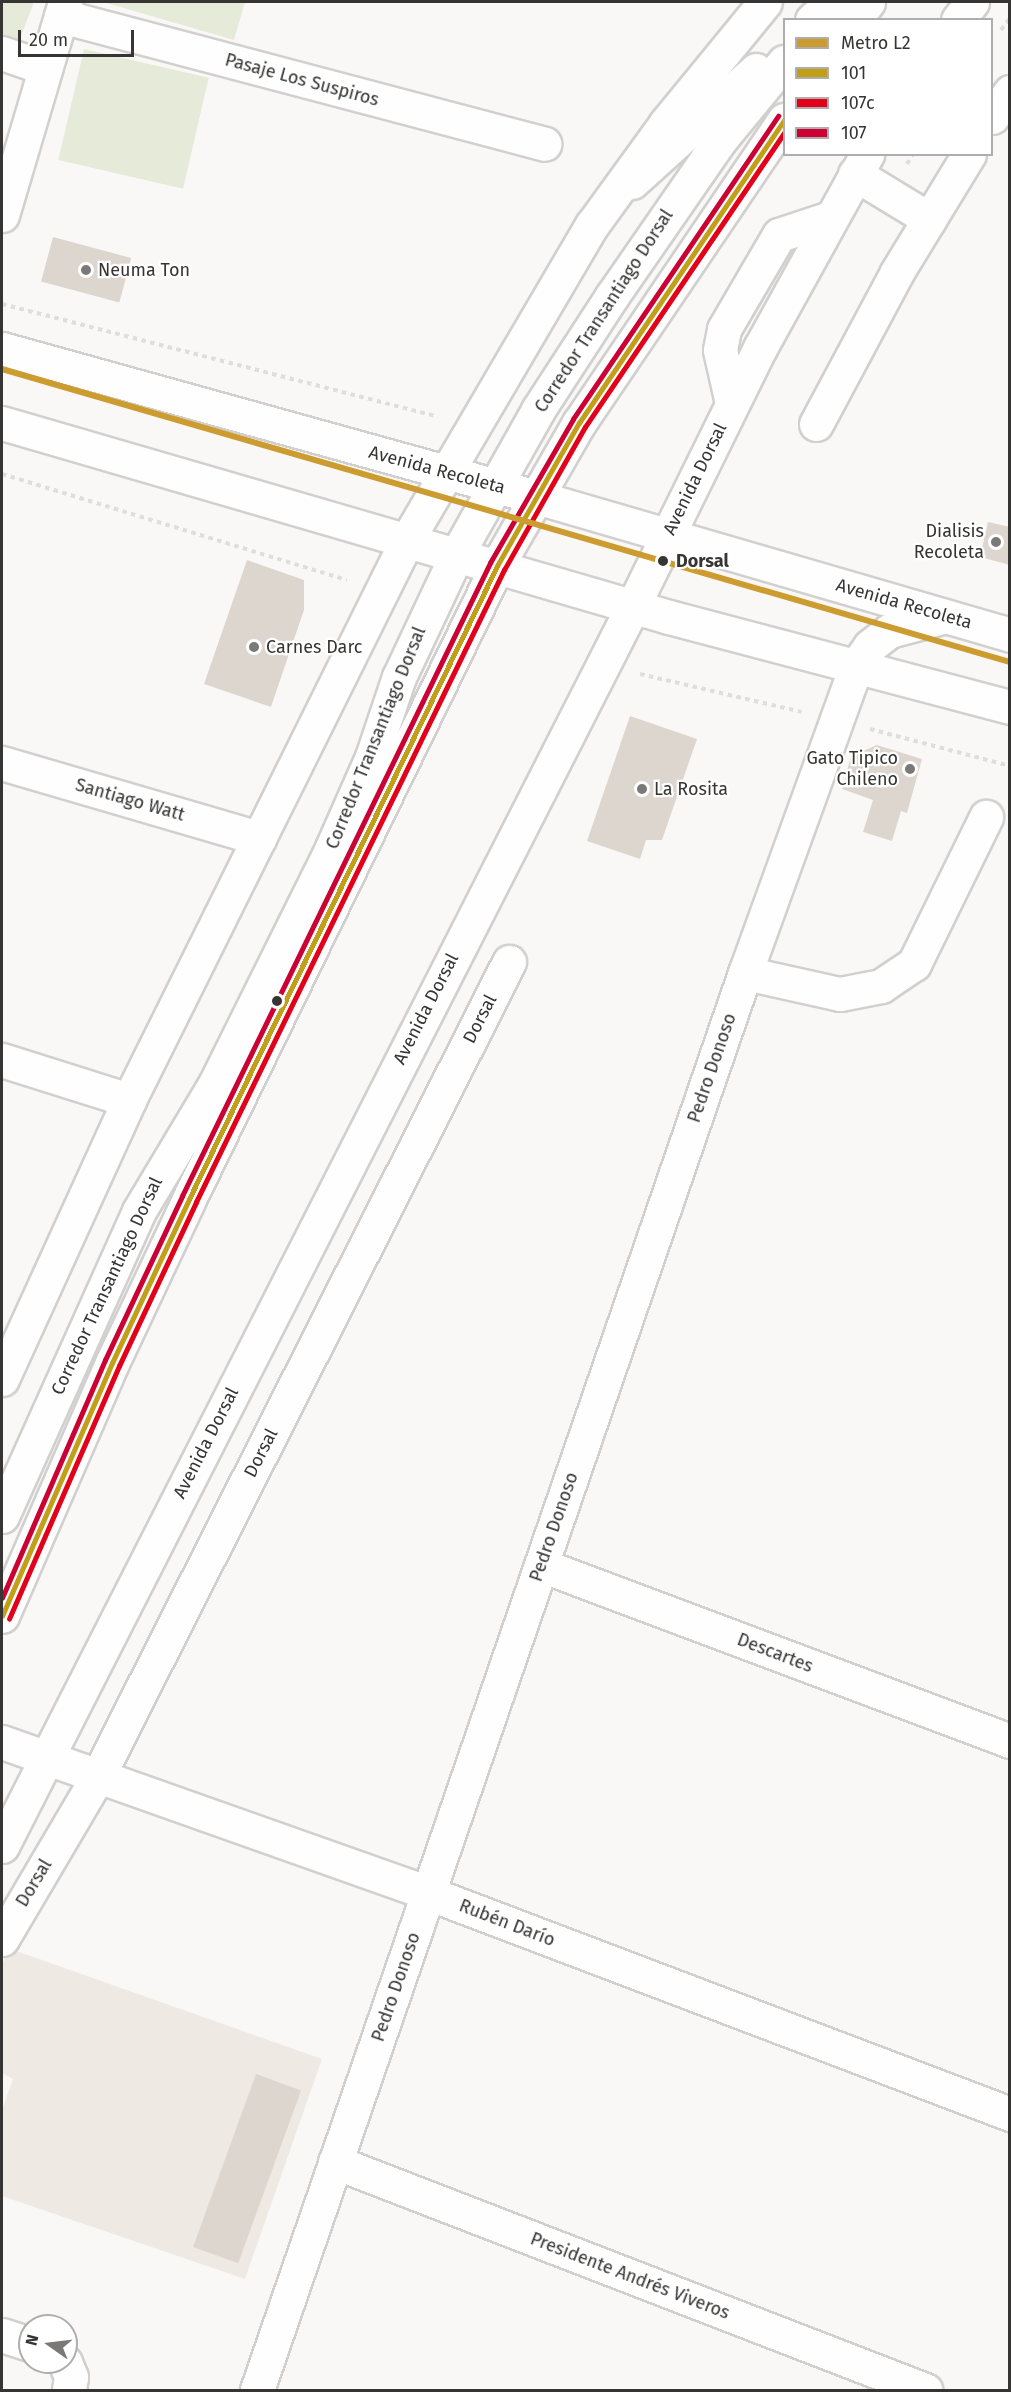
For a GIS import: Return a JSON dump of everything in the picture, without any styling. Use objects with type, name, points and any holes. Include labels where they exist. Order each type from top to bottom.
[{"type":"street","points":[[5,1360],[129,1100],[407,540],[607,205],[666,123],[765,2]]},
{"type":"street","points":[[814,18],[834,2]]},
{"type":"street","points":[[822,18],[834,2]]},
{"type":"street","points":[[856,18],[868,2]]},
{"type":"street","points":[[960,18],[972,2]]},
{"type":"street","points":[[2,215],[63,9]]},
{"type":"street","name":"Pasaje Los Suspiros","points":[[63,9],[544,144]]},
{"type":"street","points":[[607,205],[783,46]]},
{"type":"street","points":[[2,53],[45,68]]},
{"type":"street","name":"Corredor Transantiago Dorsal","points":[[2,1516],[139,1211],[215,1084],[331,850],[372,757],[399,677],[457,554],[538,410],[665,217],[720,140],[783,63]]},
{"type":"street","points":[[993,116],[1010,92]]},
{"type":"street","name":"Corredor Transantiago Dorsal","points":[[2,1616],[112,1363],[194,1188],[497,566],[536,497],[633,339],[783,121]]},
{"type":"street","points":[[816,424],[929,219],[968,156]]},
{"type":"street","name":"Avenida Dorsal","points":[[2,1846],[633,606],[732,403],[861,164],[929,219]]},
{"type":"street","name":"Avenida Recoleta","points":[[2,349],[536,497],[1010,635]]},
{"type":"street","points":[[2,423],[633,606],[1010,707]]},
{"type":"street","name":"Pedro Donoso","points":[[257,2391],[745,973],[856,666],[870,646],[889,631],[944,616]]},
{"type":"street","name":"Santiago Watt","points":[[2,763],[259,838]]},
{"type":"street","points":[[745,973],[840,994],[881,986],[914,964],[986,818]]},
{"type":"street","name":"Dorsal","points":[[2,1938],[98,1776],[509,962]]},
{"type":"street","points":[[2,1060],[129,1100]]},
{"type":"street","name":"Descartes","points":[[541,1565],[1008,1734]]},
{"type":"street","name":"Rubén Darío","points":[[2,1742],[428,1893],[1010,2114]]},
{"type":"street","name":"Presidente Andrés Viveros","points":[[335,2163],[925,2391]]},
{"type":"street","points":[[2,2335],[18,2340]]},
{"type":"street","points":[[69,2391],[70,2374]]},
{"type":"path","points":[[2,304],[439,417]]},
{"type":"path","points":[[2,474],[347,580]]},
{"type":"shaded area","points":[[8,1948],[322,2059],[245,2279],[2,2196],[2,2110],[13,2079],[2,2073],[2,1966]]},
{"type":"green space","points":[[2,2],[34,2],[18,44],[2,38]]},
{"type":"green space","points":[[103,2],[245,2],[234,40]]},
{"type":"green space","points":[[84,49],[209,78],[183,189],[58,160]]},
{"type":"building","name":"Neuma Ton","points":[[53,237],[131,258],[119,302],[41,281]]},
{"type":"building","name":"Dialisis Recoleta","points":[[988,522],[1010,527],[1010,565],[980,557]]},
{"type":"building","name":"Carnes Darc","points":[[247,560],[304,580],[304,610],[271,707],[204,684]]},
{"type":"building","name":"La Rosita","points":[[630,716],[697,739],[662,840],[646,840],[640,859],[587,841]]},
{"type":"building","points":[[877,745],[922,759],[907,813],[901,811],[892,841],[863,832],[873,800],[842,789],[851,756]]},
{"type":"building","points":[[256,2074],[301,2090],[238,2263],[193,2247]]},
{"type":"metro line","name":"L2","points":[[2,369],[1010,662]]},
{"type":"transit line","name":"107","points":[[2,1598],[105,1360],[182,1196],[490,563],[573,419],[778,116]]},
{"type":"transit line","name":"101","points":[[2,1616],[112,1363],[189,1199],[497,566],[579,423],[783,121]]},
{"type":"transit line","name":"107c","points":[[9,1619],[119,1366],[196,1202],[504,570],[585,427],[783,134]]},
{"type":"place","name":"Neuma Ton","points":[[86,270]]},
{"type":"place","name":"Dialisis Recoleta","points":[[996,542]]},
{"type":"place","name":"Dorsal","points":[[663,561]]},
{"type":"place","name":"Carnes Darc","points":[[254,647]]},
{"type":"place","name":"Gato Tipico Chileno","points":[[910,769]]},
{"type":"place","name":"La Rosita","points":[[642,789]]}]
